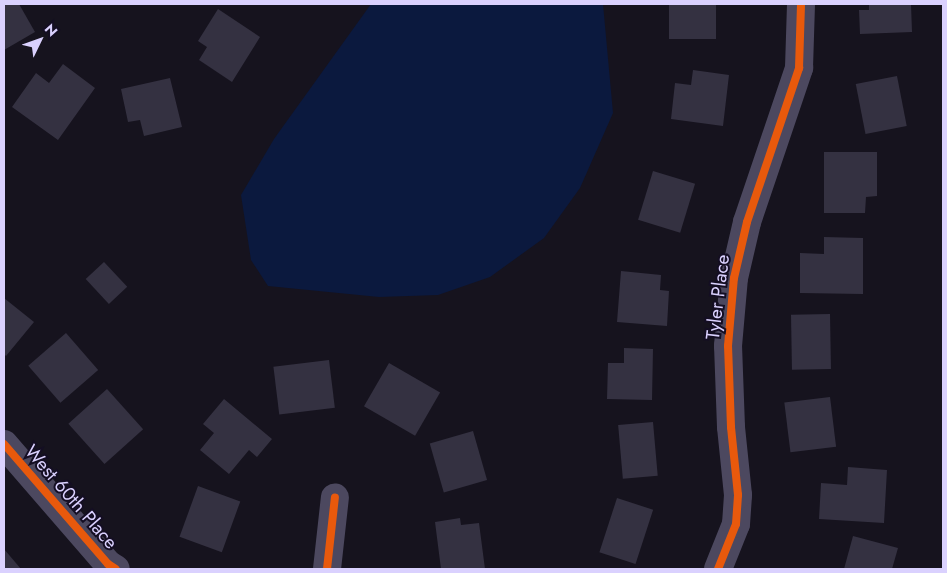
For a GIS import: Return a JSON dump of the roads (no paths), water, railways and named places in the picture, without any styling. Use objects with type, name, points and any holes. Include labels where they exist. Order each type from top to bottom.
[{"type":"street","name":"Tyler Place","points":[[718,569],[736,524],[738,495],[731,427],[728,346],[734,278],[747,222],[799,68],[801,4]]},
{"type":"street","name":"West 60th Place","points":[[4,444],[108,564],[116,569]]},
{"type":"street","points":[[327,569],[335,497]]},
{"type":"water","points":[[371,4],[603,4],[613,113],[580,188],[544,238],[490,277],[438,295],[379,297],[268,286],[251,260],[241,195],[274,139]]}]
